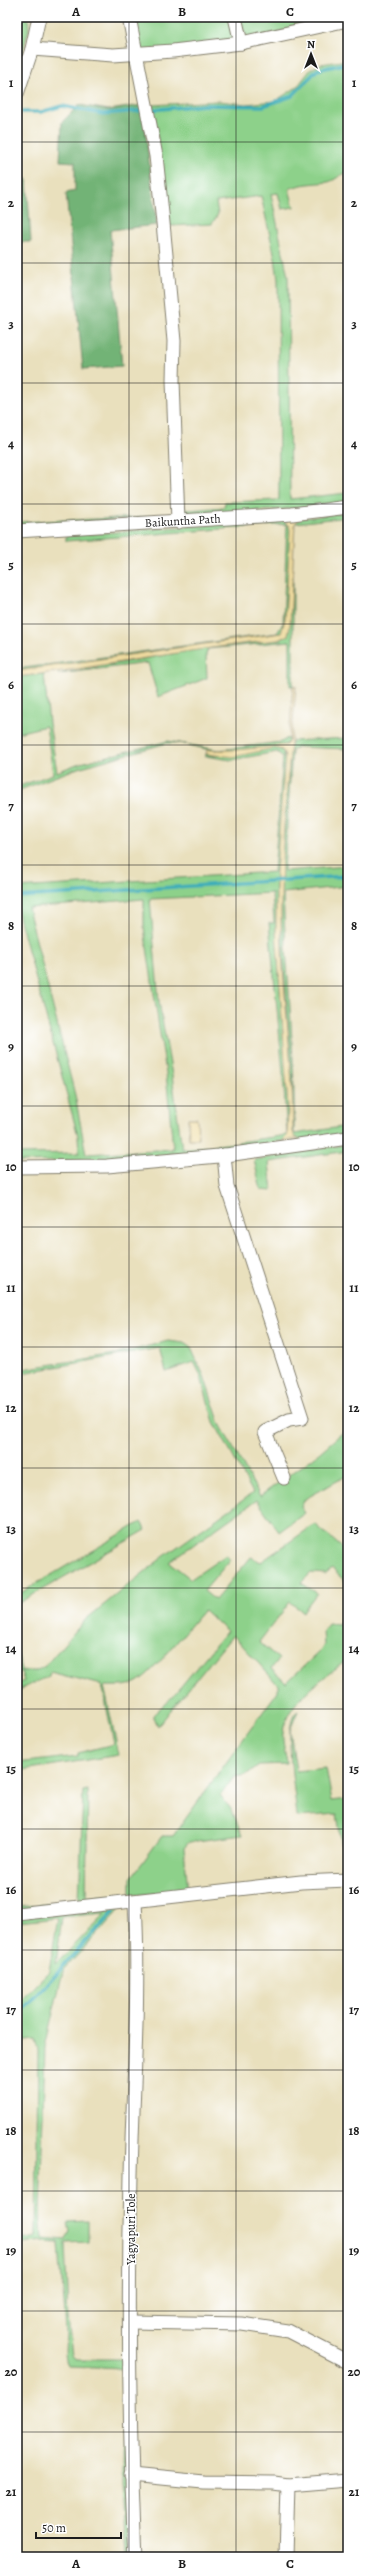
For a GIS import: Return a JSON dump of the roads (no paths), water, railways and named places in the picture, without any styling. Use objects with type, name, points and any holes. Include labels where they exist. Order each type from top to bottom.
[{"type":"street","points":[[17,94],[32,49],[39,17]]},
{"type":"street","points":[[129,17],[156,156],[174,341],[173,380],[178,522]]},
{"type":"street","points":[[235,17],[241,43]]},
{"type":"street","points":[[32,49],[113,55],[137,54],[241,43],[340,19]]},
{"type":"street","name":"Baikuntha Path","points":[[17,532],[292,514],[348,507]]},
{"type":"street","points":[[17,1167],[107,1166],[224,1155],[348,1138]]},
{"type":"street","points":[[224,1155],[227,1186],[302,1418],[289,1420],[265,1432],[284,1478]]},
{"type":"street","points":[[17,1914],[135,1902],[301,1882],[348,1880]]},
{"type":"street","name":"Yagyapuri Tole","points":[[135,1902],[137,2032],[130,2193],[131,2475],[135,2557]]},
{"type":"street","points":[[131,2322],[242,2324],[288,2331],[348,2362]]},
{"type":"street","points":[[131,2475],[203,2482],[274,2483],[288,2485],[348,2480]]},
{"type":"street","points":[[286,2557],[288,2485]]},
{"type":"waterway","points":[[22,112],[41,112],[62,106],[103,114],[205,105],[263,106],[292,96],[317,70],[348,63]]},
{"type":"waterway","points":[[17,897],[348,876]]},
{"type":"waterway","points":[[17,2016],[114,1911]]}]
